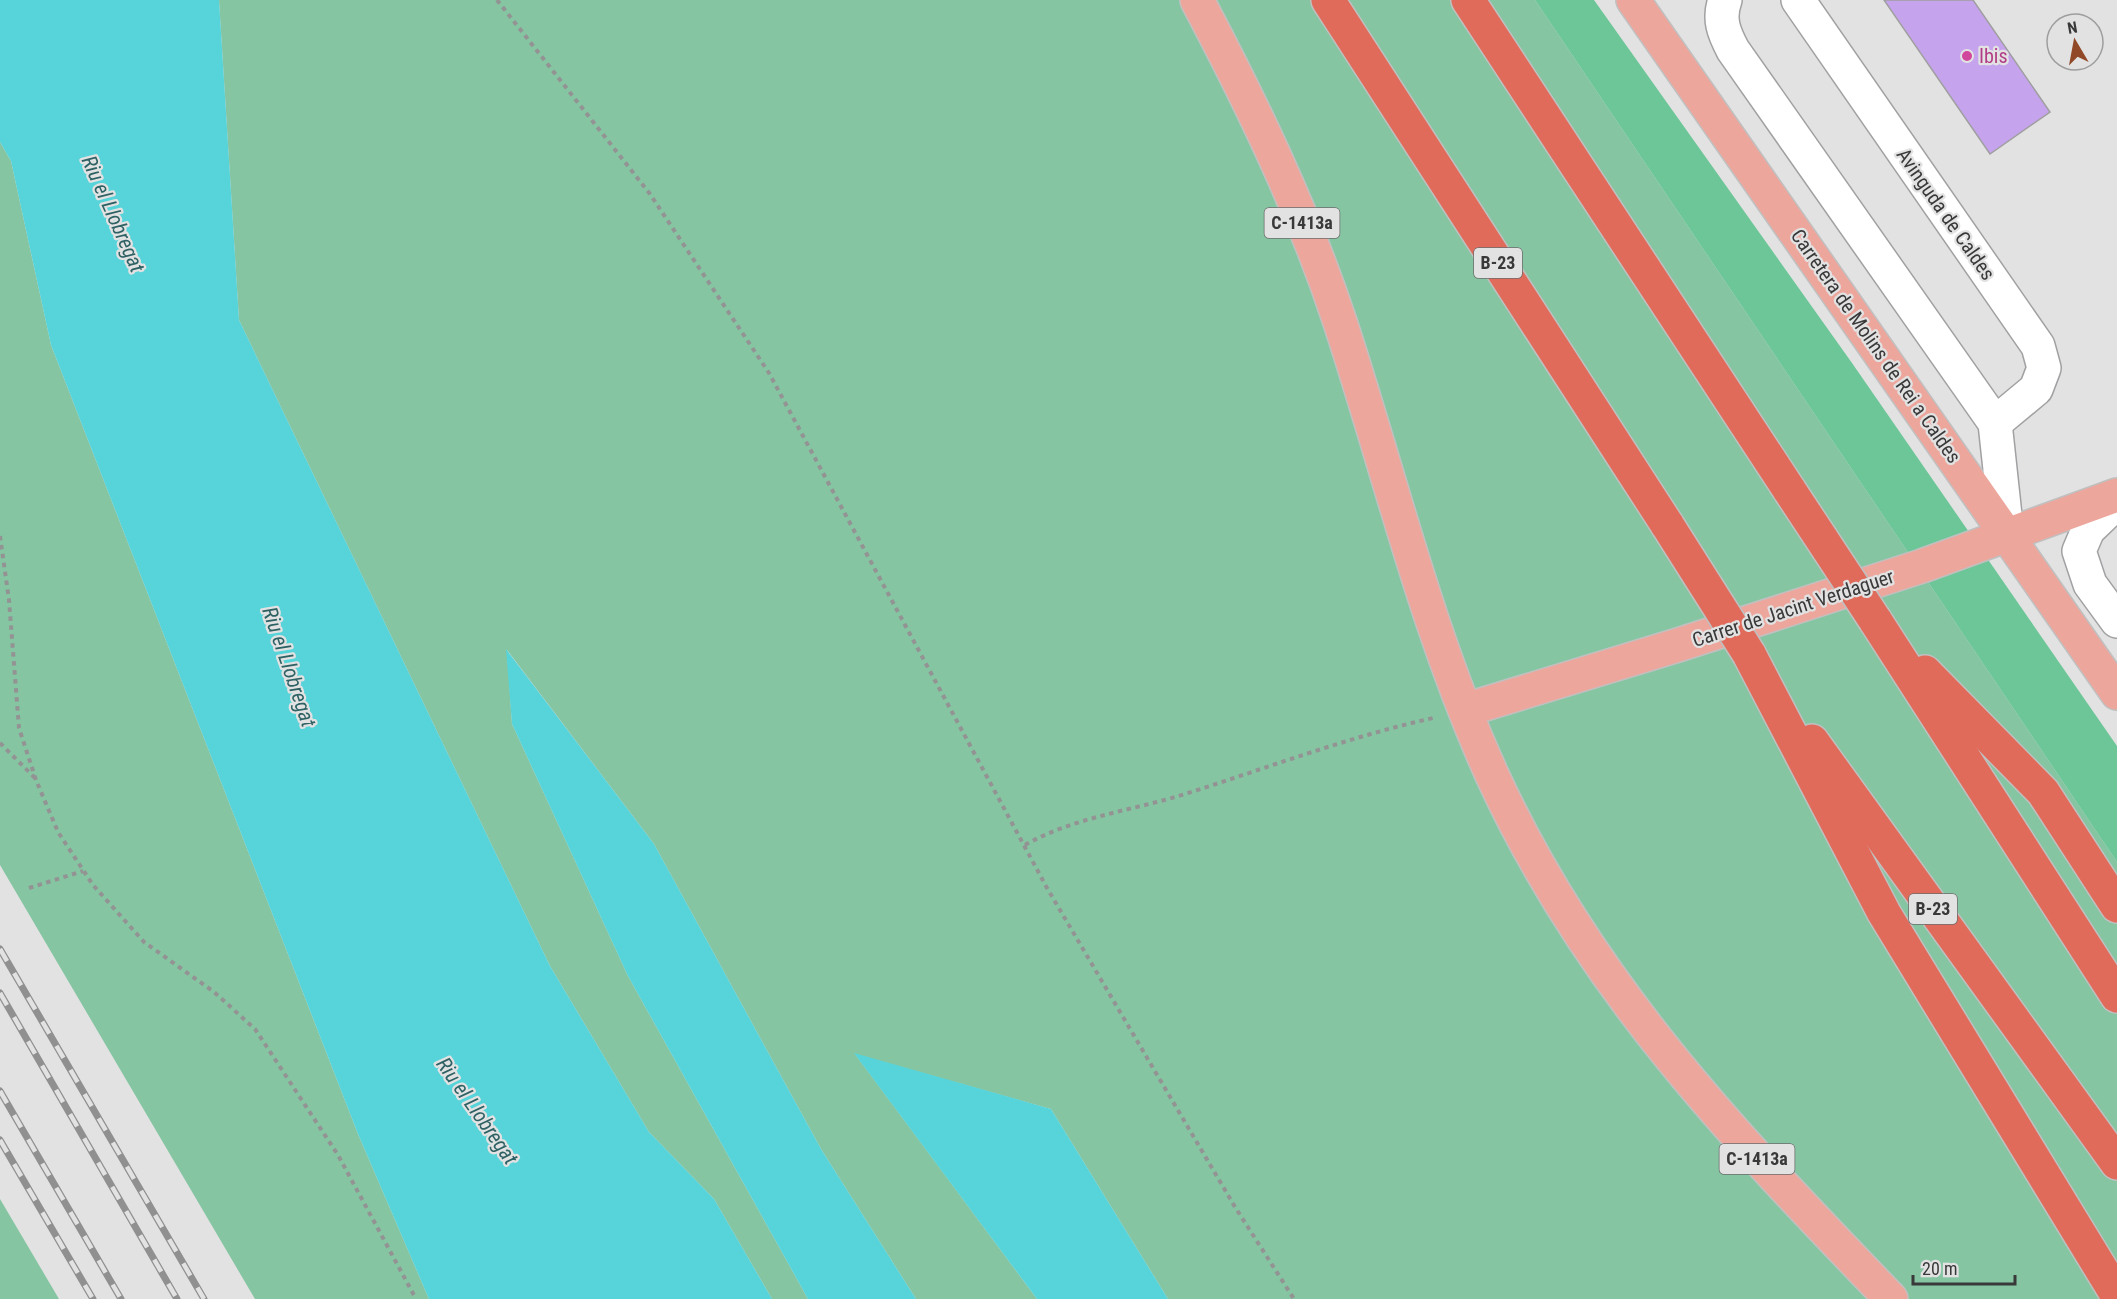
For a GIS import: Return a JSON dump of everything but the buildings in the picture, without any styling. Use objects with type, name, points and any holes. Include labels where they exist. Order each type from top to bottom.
[{"type":"highway","name":"B-23","points":[[1328,0],[1749,654],[2117,1163]]},
{"type":"highway","points":[[1468,0],[1875,620],[2117,996]]},
{"type":"highway","points":[[1875,620],[2043,792],[2117,906]]},
{"type":"highway","points":[[1749,654],[1884,913],[2117,1295]]},
{"type":"main road","name":"C-1413a","points":[[1197,0],[1248,97],[1290,190],[1339,320],[1417,579],[1465,710],[1493,777],[1524,839],[1560,904],[1615,988],[1679,1069],[1762,1166],[1891,1299]]},
{"type":"main road","name":"Carretera de Molins de Rei a Caldes","points":[[1633,0],[2117,693]]},
{"type":"main road","name":"Carrer de Jacint Verdaguer","points":[[1465,710],[1922,566],[2117,495]]},
{"type":"street","points":[[1725,0],[1720,13],[1724,34],[1733,50],[1995,423],[2007,534]]},
{"type":"street","name":"Avinguda de Caldes","points":[[1798,0],[2038,346],[2044,368],[2036,389],[1995,423]]},
{"type":"street","points":[[2117,502],[2088,530],[2079,551],[2090,584],[2117,621]]},
{"type":"path","points":[[497,0],[650,194],[769,373],[1053,898],[1229,1196],[1294,1299]]},
{"type":"path","points":[[0,536],[9,600],[19,728],[36,780],[58,832],[83,871],[144,942],[214,992],[255,1029],[338,1155],[416,1299]]},
{"type":"path","points":[[1025,845],[1062,827],[1184,794],[1350,739],[1465,710]]},
{"type":"path","points":[[0,743],[36,780]]},
{"type":"path","points":[[29,888],[83,871]]},
{"type":"green space","points":[[219,0],[1535,0],[2117,862],[2117,1299],[1168,1299],[1051,1109],[855,1054],[1037,1299],[916,1299],[821,1149],[654,844],[507,650],[512,724],[628,976],[808,1299],[772,1299],[714,1199],[649,1132],[550,966],[239,320]]},
{"type":"green space","points":[[1535,0],[1594,0],[1852,363],[2117,746],[2117,862]]},
{"type":"green space","points":[[0,142],[11,161],[51,345],[358,1134],[429,1299],[255,1299],[0,865]]},
{"type":"green space","points":[[0,1199],[59,1299],[0,1299]]},
{"type":"water","name":"Riu el Llobregat","points":[[0,0],[219,0],[239,320],[550,966],[649,1132],[714,1199],[772,1299],[429,1299],[358,1134],[51,345],[11,161],[0,142]]},
{"type":"water","points":[[506,649],[654,844],[821,1149],[916,1299],[808,1299],[628,976],[512,724]]},
{"type":"water","points":[[854,1053],[1051,1109],[1168,1299],[1037,1299]]},
{"type":"railway","points":[[0,949],[204,1299]]},
{"type":"railway","points":[[0,993],[177,1299]]},
{"type":"railway","points":[[0,1091],[121,1299]]},
{"type":"railway","points":[[0,1140],[93,1299]]},
{"type":"place","name":"Ibis","points":[[1967,56]]}]
